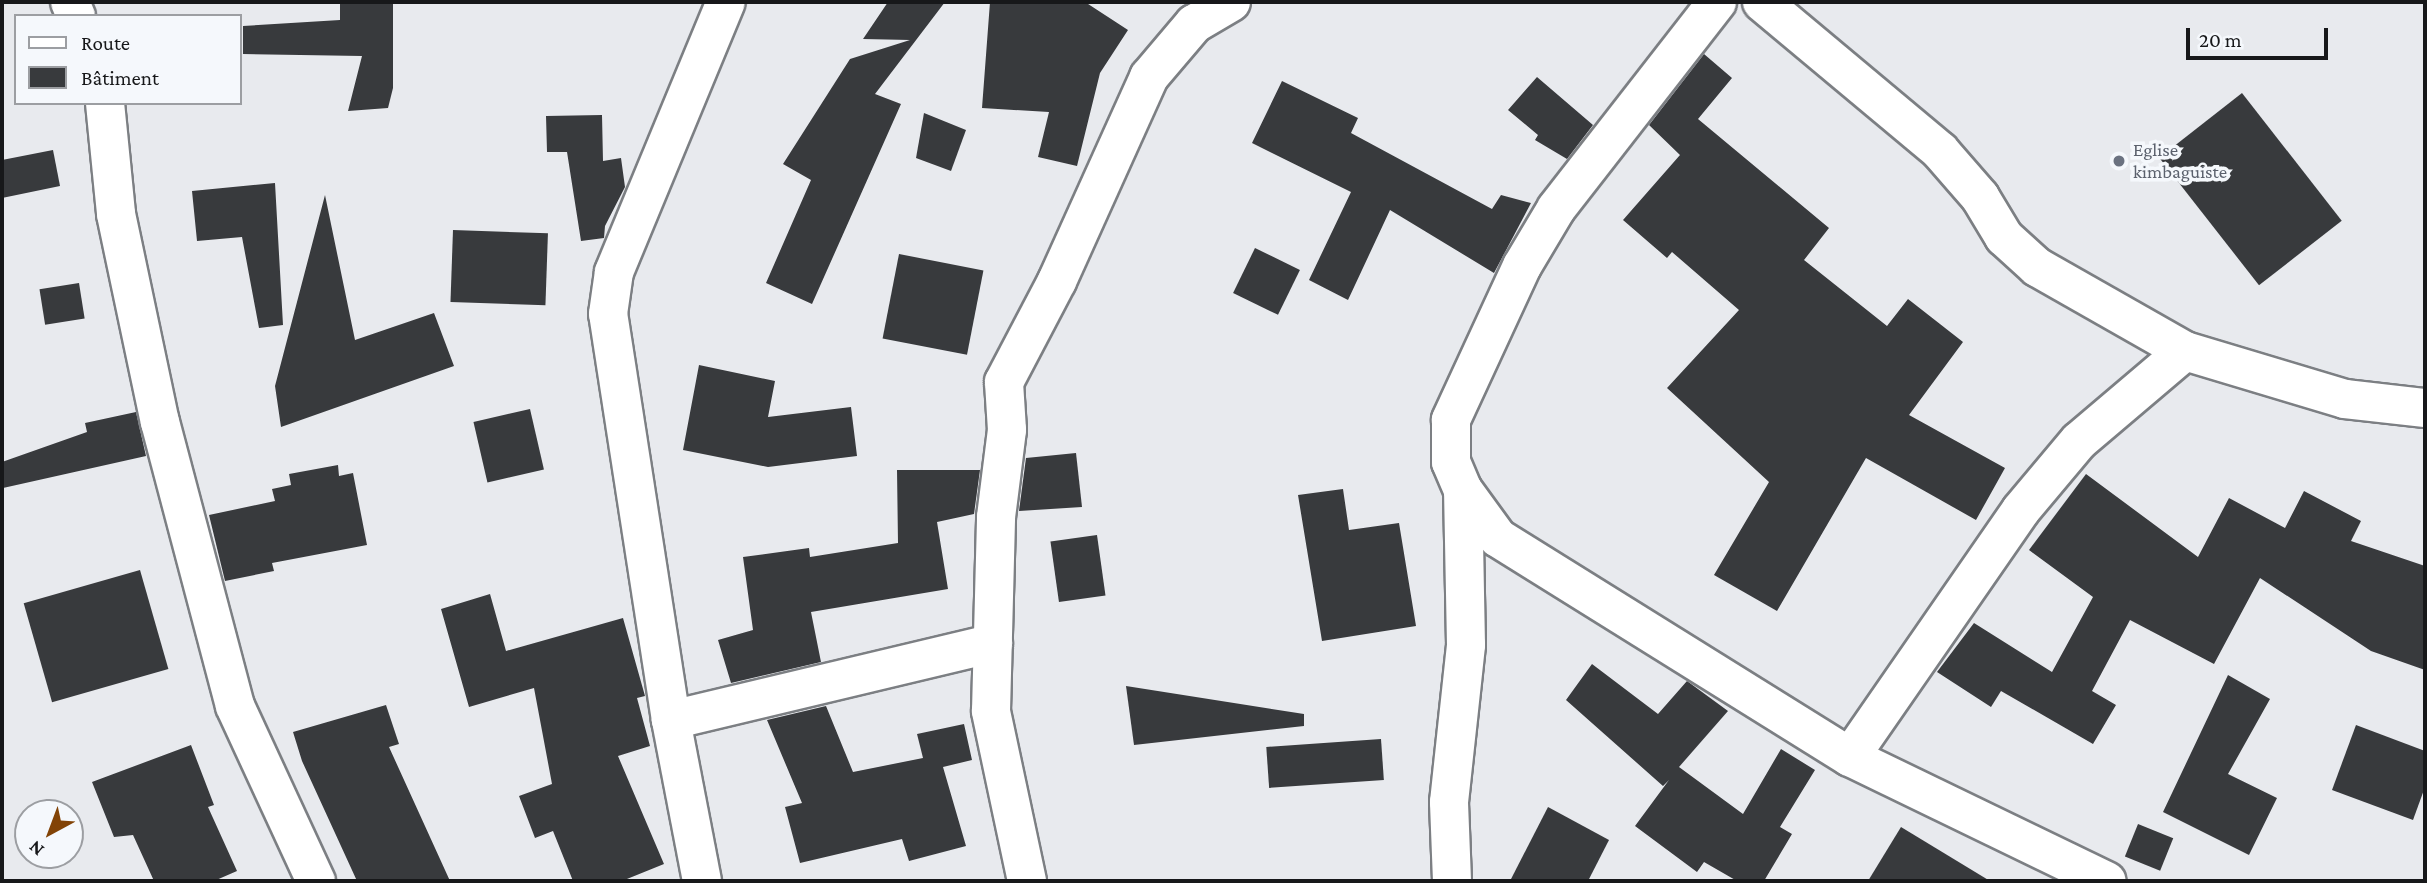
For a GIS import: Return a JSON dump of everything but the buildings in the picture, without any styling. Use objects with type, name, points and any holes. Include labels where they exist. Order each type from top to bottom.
[{"type":"street","points":[[702,881],[671,720],[608,314],[614,272],[726,2]]},
{"type":"street","points":[[1027,881],[991,711],[996,517],[1007,430],[1004,382],[1011,361],[1057,281],[1149,77],[1179,38],[1231,2]]},
{"type":"street","points":[[1717,2],[1556,209],[1522,266],[1451,420],[1451,462],[1463,490],[1498,538],[1850,757],[2108,881]]},
{"type":"street","points":[[1762,2],[1940,151],[2017,252],[2185,351],[2345,399],[2425,408]]},
{"type":"street","points":[[105,105],[116,214],[160,422],[235,706],[316,881]]},
{"type":"street","points":[[1850,757],[2021,510],[2079,441],[2185,351]]},
{"type":"street","points":[[1451,881],[1448,802],[1466,645],[1463,490]]},
{"type":"street","points":[[1463,573],[1474,554],[1498,538]]},
{"type":"street","points":[[671,720],[993,643]]},
{"type":"place","name":"Eglise kimbaguiste","points":[[2119,161]]}]
